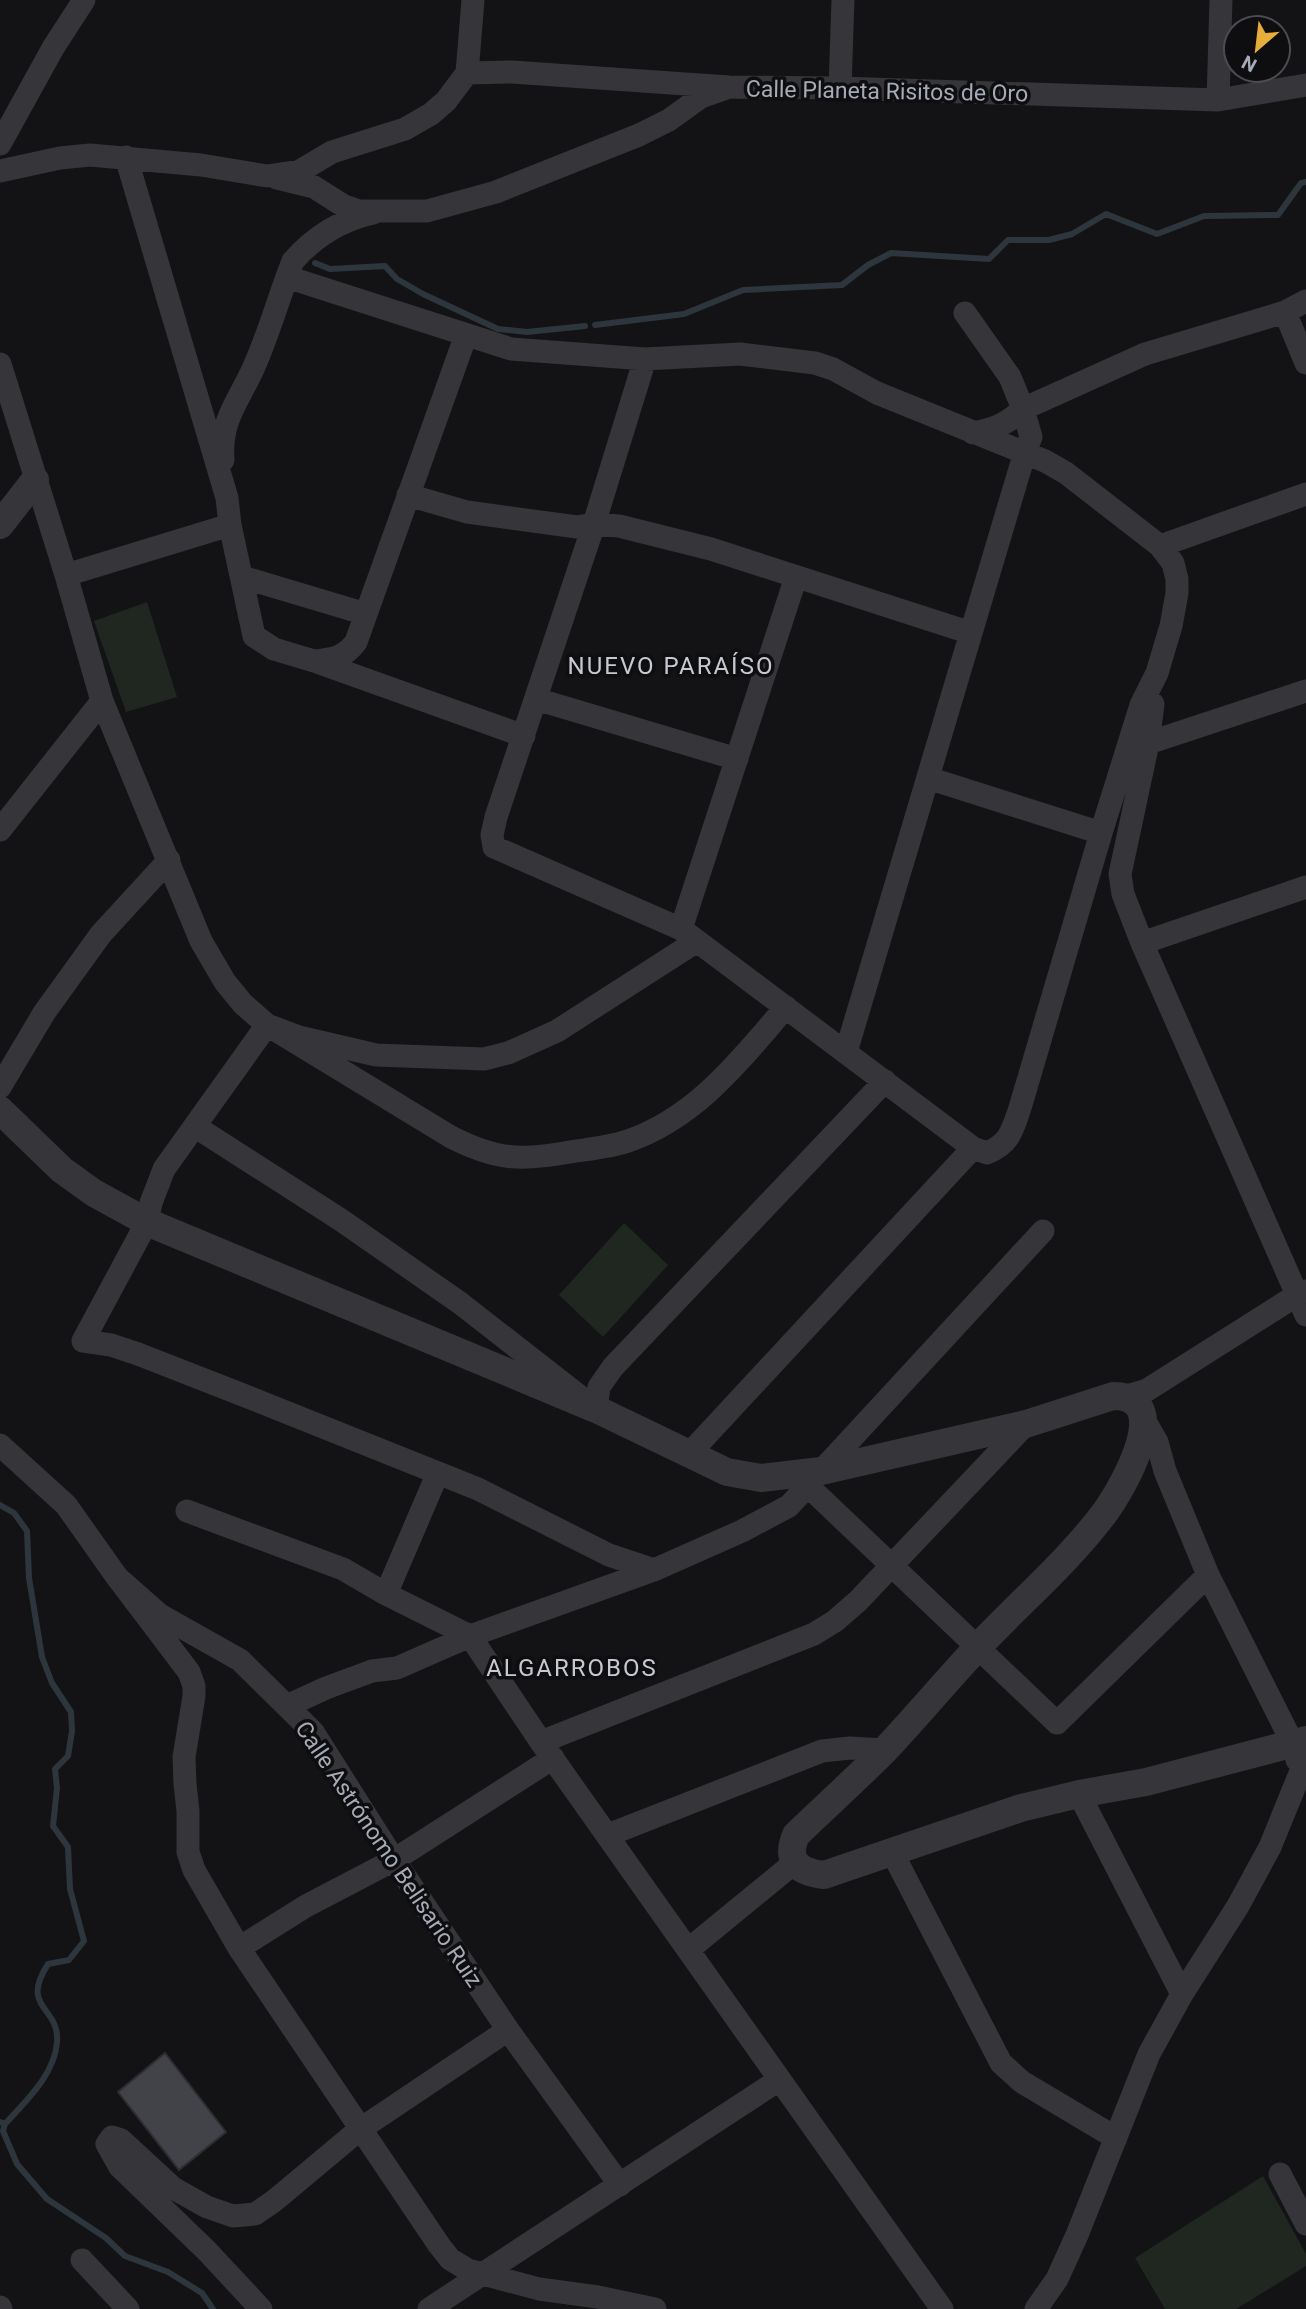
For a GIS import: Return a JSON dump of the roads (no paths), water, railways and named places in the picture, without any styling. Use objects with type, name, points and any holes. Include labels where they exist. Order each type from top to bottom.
[{"type":"street","points":[[0,144],[53,48],[84,0]]},
{"type":"street","points":[[267,176],[300,171],[332,152],[405,129],[431,114],[446,101],[467,73],[473,0]]},
{"type":"street","points":[[840,88],[843,0]]},
{"type":"street","points":[[1218,100],[1221,0]]},
{"type":"street","name":"Calle Planeta Risitos de Oro","points":[[467,73],[512,72],[729,88],[840,88],[1218,100],[1306,85]]},
{"type":"street","points":[[0,171],[60,158],[90,155],[201,164],[295,181],[314,187],[344,206],[359,211],[427,211],[496,192],[639,135],[669,120],[701,97],[729,88]]},
{"type":"street","points":[[126,157],[227,498]]},
{"type":"street","points":[[383,211],[361,216],[321,235],[293,261],[253,368],[229,413],[223,432],[222,451],[230,525],[250,625],[254,636],[274,649],[524,736]]},
{"type":"street","points":[[287,277],[511,349],[645,359],[740,354],[815,363],[833,369],[877,393],[1025,452],[1066,473],[1160,547],[1173,563],[1177,593],[1171,626],[1157,673],[1148,743],[1119,874],[1123,894],[1142,943],[1303,1300],[1147,1390],[1134,1406]]},
{"type":"street","points":[[972,433],[993,430],[1010,421],[1023,409],[1145,354],[1285,312],[1306,301]]},
{"type":"street","points":[[1285,312],[1306,363]]},
{"type":"street","points":[[846,1052],[1031,437],[1010,377],[965,313]]},
{"type":"street","points":[[314,661],[337,659],[348,653],[356,642],[466,335]]},
{"type":"street","points":[[645,359],[594,524],[496,817],[492,835],[495,847],[689,935],[973,1147],[987,1153],[1001,1147],[1010,1135],[1020,1108],[1141,705],[1157,673]]},
{"type":"street","points":[[0,364],[102,701],[201,941],[225,982],[243,1004],[267,1025],[451,1137],[479,1151],[497,1156],[524,1158],[547,1157],[595,1148],[626,1141],[657,1129],[687,1110],[719,1083],[786,1007]]},
{"type":"street","points":[[0,525],[35,480]]},
{"type":"street","points":[[1160,547],[1306,494]]},
{"type":"street","points":[[408,495],[467,512],[577,527],[594,524],[620,526],[711,549],[971,634]]},
{"type":"street","points":[[66,575],[230,525]]},
{"type":"street","points":[[242,577],[366,614]]},
{"type":"street","points":[[267,1025],[299,1037],[376,1055],[484,1059],[508,1053],[557,1031],[689,935],[737,759],[796,577]]},
{"type":"street","points":[[1148,743],[1306,691]]},
{"type":"street","points":[[536,699],[737,759]]},
{"type":"street","points":[[0,830],[102,701]]},
{"type":"street","points":[[928,778],[1101,833]]},
{"type":"street","points":[[0,1087],[44,1013],[101,934],[169,860]]},
{"type":"street","points":[[1142,943],[1306,887]]},
{"type":"street","points":[[267,1025],[164,1169],[147,1222],[83,1341],[111,1345],[138,1354],[437,1475],[478,1489],[609,1555],[654,1570]]},
{"type":"street","points":[[596,1409],[599,1387],[613,1367],[885,1081]]},
{"type":"street","points":[[0,1110],[62,1170],[94,1193],[147,1222],[596,1409],[727,1472],[761,1478],[815,1478],[1026,1424],[1113,1396],[1134,1406],[1157,1442],[1165,1471],[1209,1575],[1300,1742],[1303,1777],[1238,1906],[1182,1994],[1149,2054],[1077,2235],[1057,2278],[1036,2309]]},
{"type":"street","points":[[196,1127],[341,1220],[460,1303],[596,1409]]},
{"type":"street","points":[[689,1454],[973,1147]]},
{"type":"street","points":[[287,1706],[326,1688],[372,1671],[397,1668],[470,1636],[654,1570],[789,1506],[1043,1231]]},
{"type":"street","points":[[1134,1406],[1143,1435],[1139,1453],[1125,1483],[1091,1531],[884,1749],[796,1835],[791,1847],[794,1863],[807,1873],[824,1875],[1021,1808],[1146,1782],[1300,1742]]},
{"type":"street","points":[[239,1948],[306,1906],[394,1860],[547,1750],[814,1634],[835,1621],[858,1601],[1026,1424]]},
{"type":"street","name":"Calle Astrónomo Belisario Ruiz","points":[[0,1445],[66,1505],[117,1577],[160,1615],[240,1660],[313,1732],[394,1860],[508,2030],[620,2185]]},
{"type":"street","points":[[386,1594],[437,1475]]},
{"type":"street","points":[[815,1478],[891,1565],[1057,1723],[1209,1575]]},
{"type":"street","points":[[187,1511],[343,1569],[470,1636],[547,1750],[942,2309]]},
{"type":"street","points":[[117,1577],[189,1672],[194,1686],[184,1757],[184,1784],[188,1811],[188,1852],[199,1879],[239,1948],[359,2130],[450,2259],[468,2270],[539,2289],[598,2297],[655,2309]]},
{"type":"street","points":[[608,1835],[822,1751],[884,1749]]},
{"type":"street","points":[[1079,1794],[1182,1994]]},
{"type":"street","points":[[892,1852],[1001,2063],[1022,2082],[1116,2138]]},
{"type":"street","points":[[688,1950],[794,1863]]},
{"type":"street","points":[[261,2309],[207,2251],[120,2167],[107,2144],[112,2137],[121,2140],[173,2188],[207,2207],[233,2216],[255,2214],[274,2202],[359,2130],[508,2030]]},
{"type":"street","points":[[429,2309],[779,2080]]},
{"type":"street","points":[[1280,2174],[1306,2224]]},
{"type":"street","points":[[529,2245],[519,2259],[518,2270],[522,2280],[539,2289]]},
{"type":"street","points":[[82,2260],[128,2309]]},
{"type":"waterway","points":[[595,325],[684,314],[743,290],[842,285],[868,265],[891,253],[989,259],[1008,240],[1049,240],[1072,234],[1106,214],[1157,234],[1204,216],[1278,215],[1301,183],[1306,182]]},
{"type":"waterway","points":[[315,263],[330,269],[385,266],[397,279],[423,294],[498,329],[527,332],[585,326]]},
{"type":"waterway","points":[[0,1505],[14,1513],[27,1531],[29,1578],[42,1657],[52,1683],[71,1712],[72,1731],[68,1756],[55,1769],[57,1788],[53,1826],[68,1847],[70,1889],[84,1941],[69,1960],[48,1964],[40,1979],[39,1999],[56,2030],[55,2054],[38,2086],[5,2124]]},
{"type":"waterway","points":[[0,2122],[5,2124],[3,2131],[17,2164],[47,2199],[106,2238],[125,2256],[168,2272],[202,2293],[213,2309]]},
{"type":"district","name":"NUEVO PARAÍSO","points":[[671,666]]},
{"type":"district","name":"ALGARROBOS","points":[[572,1668]]}]
